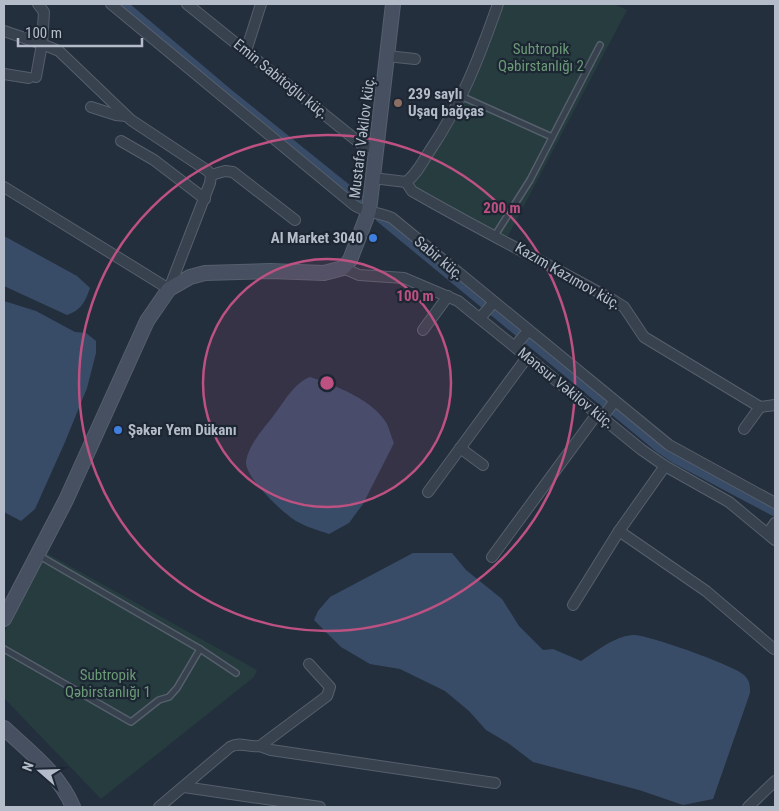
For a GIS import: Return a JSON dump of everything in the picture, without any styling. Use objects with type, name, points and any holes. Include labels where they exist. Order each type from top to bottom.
[{"type":"street","points":[[4,74],[33,77],[42,44],[44,12],[38,4]]},
{"type":"street","name":"Sabir küç.","points":[[111,4],[354,205],[369,212],[383,214],[392,218],[492,303],[669,445],[775,503]]},
{"type":"street","name":"Emin Sabitoğlu küç.","points":[[187,4],[361,144],[376,150]]},
{"type":"street","points":[[246,51],[260,4]]},
{"type":"street","name":"Mustafa Vəkilov küç.","points":[[343,268],[355,251],[369,212],[393,4]]},
{"type":"street","points":[[373,178],[406,182],[414,175],[433,148],[463,97],[498,4]]},
{"type":"street","points":[[4,31],[59,51],[126,116],[169,147],[208,171],[211,176],[205,199],[169,289],[147,321],[66,500],[4,619]]},
{"type":"street","points":[[387,56],[415,59]]},
{"type":"street","points":[[91,107],[116,116],[126,116]]},
{"type":"street","points":[[122,141],[154,160],[205,199]]},
{"type":"street","points":[[211,176],[225,171],[233,172],[295,220]]},
{"type":"street","name":"Kazım Kazımov küç.","points":[[406,182],[412,191],[613,300],[624,307],[644,337],[760,407]]},
{"type":"street","points":[[4,187],[169,289]]},
{"type":"street","points":[[169,289],[190,277],[216,272],[324,273],[343,268]]},
{"type":"street","name":"Mənsur Vəkilov küç.","points":[[343,268],[359,275],[404,278],[448,296],[480,318],[599,416],[665,466],[729,502],[772,537]]},
{"type":"street","points":[[423,330],[448,296]]},
{"type":"street","points":[[480,318],[492,303]]},
{"type":"street","points":[[515,346],[528,331]]},
{"type":"street","points":[[428,492],[528,356]]},
{"type":"street","points":[[492,557],[599,416],[614,402]]},
{"type":"street","points":[[744,429],[760,407],[775,405]]},
{"type":"street","points":[[460,448],[484,465]]},
{"type":"street","points":[[573,604],[619,531],[665,466]]},
{"type":"street","points":[[772,537],[775,524]]},
{"type":"street","points":[[619,531],[706,591],[774,649]]},
{"type":"street","points":[[160,807],[234,744],[260,746],[327,696],[330,687],[309,664]]},
{"type":"street","points":[[5,734],[57,780],[73,807]]},
{"type":"street","points":[[260,746],[271,750],[495,783]]},
{"type":"street","points":[[748,807],[775,780]]},
{"type":"street","points":[[184,787],[320,807]]},
{"type":"lane","points":[[494,237],[530,180],[600,46]]},
{"type":"lane","points":[[463,97],[552,137]]},
{"type":"lane","points":[[37,555],[200,649],[236,673]]},
{"type":"lane","points":[[4,648],[131,722],[159,700],[169,697],[177,688],[200,649]]},
{"type":"green space","name":"Subtropik Qəbirstanlığı 2","points":[[501,4],[614,4],[627,10],[507,238],[481,227],[413,185],[461,112]]},
{"type":"green space","name":"Subtropik Qəbirstanlığı 1","points":[[46,553],[257,670],[254,677],[101,799],[4,698],[4,633]]},
{"type":"water","points":[[4,236],[77,276],[90,288],[79,308],[67,315],[4,286]]},
{"type":"water","points":[[4,301],[36,311],[75,332],[86,333],[96,341],[96,353],[87,388],[65,442],[35,509],[21,521],[4,512]]},
{"type":"water","points":[[310,377],[353,394],[373,408],[387,424],[394,443],[363,504],[349,523],[329,534],[308,527],[282,511],[251,476],[246,461],[254,442],[294,388]]},
{"type":"water","points":[[413,553],[452,553],[466,570],[502,599],[519,626],[543,650],[553,649],[581,661],[618,638],[632,635],[671,644],[725,665],[744,675],[749,683],[750,693],[713,799],[683,805],[639,790],[533,762],[508,743],[486,730],[469,711],[445,691],[400,669],[370,664],[341,647],[314,620],[318,611],[330,597]]},
{"type":"waterway","points":[[123,4],[227,92],[360,199]]},
{"type":"waterway","points":[[380,218],[659,448],[675,459],[775,512]]},
{"type":"place","name":"239 saylı Uşaq bağças","points":[[398,103]]},
{"type":"place","name":"Al Market 3040","points":[[373,238]]},
{"type":"place","name":"Şəkər Yem Dükanı","points":[[118,430]]}]
